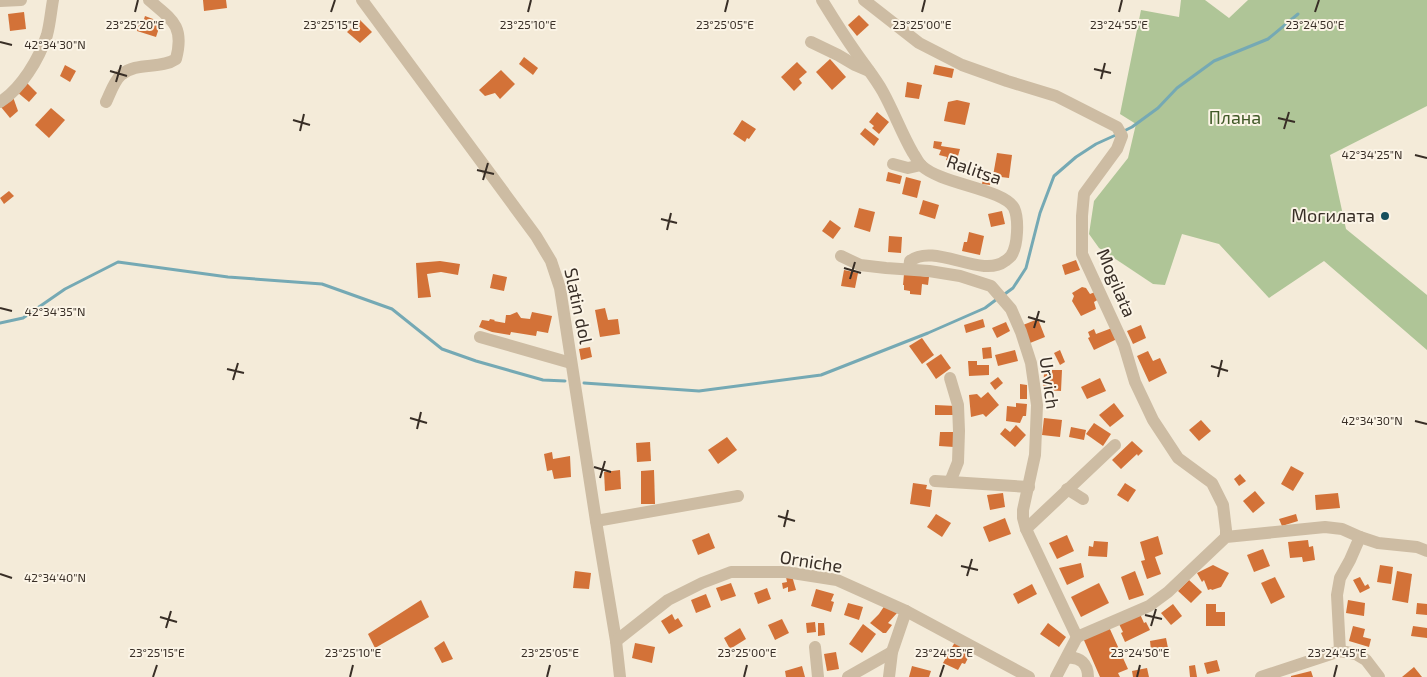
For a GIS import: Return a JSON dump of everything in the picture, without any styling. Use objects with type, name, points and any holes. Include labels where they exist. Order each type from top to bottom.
[{"type":"street","points":[[0,1],[21,0]]},
{"type":"street","points":[[0,102],[26,76],[37,57],[47,34],[54,0]]},
{"type":"street","points":[[106,102],[120,76],[131,68],[170,63],[176,58],[179,37],[174,22],[149,0]]},
{"type":"street","name":"Slatin dol","points":[[362,0],[536,236],[551,261],[560,288],[616,641],[620,677]]},
{"type":"street","name":"Ralitsa","points":[[822,0],[882,90],[909,146],[921,165],[935,176],[961,183],[1007,201],[1013,208],[1018,222],[1015,246],[1011,256],[1002,263],[988,267],[947,258],[926,256],[915,257],[910,261],[909,269]]},
{"type":"street","name":"Mogilata","points":[[864,0],[919,44],[962,65],[1056,96],[1117,127],[1122,136],[1117,149],[1084,194],[1082,254],[1124,345],[1135,382],[1153,420],[1178,458],[1212,483],[1223,505],[1226,537]]},
{"type":"street","points":[[811,42],[838,55],[855,66],[869,71]]},
{"type":"street","points":[[893,164],[908,168],[921,165]]},
{"type":"street","name":"Urvich","points":[[841,256],[860,265],[960,276],[991,286],[1011,309],[1031,363],[1037,405],[1036,455],[1023,510],[1023,518],[1026,529],[1077,637]]},
{"type":"street","points":[[480,337],[572,363]]},
{"type":"street","points":[[950,378],[958,405],[959,431],[958,462],[950,482]]},
{"type":"street","points":[[1026,529],[1115,445]]},
{"type":"street","points":[[935,481],[1029,486]]},
{"type":"street","points":[[1067,489],[1083,499]]},
{"type":"street","points":[[596,521],[738,496]]},
{"type":"street","points":[[1056,677],[1077,637],[1149,606],[1168,592],[1226,537],[1325,527],[1342,530],[1378,543],[1417,547],[1427,550]]},
{"type":"street","points":[[1340,650],[1337,594],[1340,578],[1360,537]]},
{"type":"street","name":"Orniche","points":[[616,641],[668,600],[702,583],[731,572],[786,572],[837,580],[906,610],[1029,677]]},
{"type":"street","points":[[889,677],[892,652],[906,610]]},
{"type":"street","points":[[815,647],[818,677]]},
{"type":"street","points":[[1261,677],[1340,650],[1356,654],[1366,660],[1379,677]]},
{"type":"street","points":[[848,677],[892,652]]},
{"type":"street","points":[[1066,658],[1078,658],[1084,665],[1088,677]]},
{"type":"green space","name":"Плана","points":[[1181,0],[1205,0],[1229,18],[1248,0],[1427,0],[1427,106],[1330,155],[1346,229],[1427,295],[1427,350],[1324,261],[1269,298],[1219,244],[1182,234],[1165,285],[1153,284],[1099,248],[1089,234],[1094,201],[1128,158],[1136,124],[1120,114],[1141,10],[1179,17]]},
{"type":"building","points":[[203,0],[226,0],[227,8],[204,11]]},
{"type":"building","points":[[24,12],[26,29],[10,31],[8,14]]},
{"type":"building","points":[[859,15],[869,25],[857,36],[848,25]]},
{"type":"building","points":[[145,16],[161,22],[156,37],[137,31],[140,21],[143,22]]},
{"type":"building","points":[[360,20],[372,32],[360,43],[347,32]]},
{"type":"building","points":[[524,57],[538,68],[533,75],[519,64]]},
{"type":"building","points":[[830,59],[846,77],[832,90],[816,72]]},
{"type":"building","points":[[797,62],[807,72],[799,79],[802,83],[794,91],[781,77]]},
{"type":"building","points":[[65,65],[76,71],[70,82],[60,76]]},
{"type":"building","points":[[935,65],[954,69],[952,78],[933,74]]},
{"type":"building","points":[[501,70],[515,84],[500,99],[495,93],[485,96],[479,90]]},
{"type":"building","points":[[26,82],[37,93],[29,102],[17,92]]},
{"type":"building","points":[[907,82],[922,85],[919,99],[905,97]]},
{"type":"building","points":[[13,97],[18,111],[10,118],[1,107]]},
{"type":"building","points":[[957,100],[970,103],[965,125],[944,121],[948,102]]},
{"type":"building","points":[[51,108],[65,120],[49,138],[35,125]]},
{"type":"building","points":[[877,112],[889,122],[879,134],[872,128],[874,126],[869,122]]},
{"type":"building","points":[[742,120],[756,129],[745,142],[733,134]]},
{"type":"building","points":[[865,128],[879,139],[874,146],[860,134]]},
{"type":"building","points":[[934,141],[942,142],[941,146],[960,149],[956,163],[946,160],[947,157],[939,155],[941,150],[933,148]]},
{"type":"building","points":[[997,153],[1012,155],[1009,178],[993,176]]},
{"type":"building","points":[[888,172],[902,176],[900,184],[886,181]]},
{"type":"building","points":[[984,172],[992,173],[990,185],[982,184]]},
{"type":"building","points":[[906,177],[921,181],[917,198],[902,194]]},
{"type":"building","points":[[9,191],[14,196],[4,204],[0,198]]},
{"type":"building","points":[[923,200],[939,205],[935,219],[919,214]]},
{"type":"building","points":[[859,208],[875,212],[870,232],[854,227]]},
{"type":"building","points":[[1002,211],[1005,224],[991,227],[988,214]]},
{"type":"building","points":[[830,220],[841,228],[833,239],[822,231]]},
{"type":"building","points":[[969,232],[984,236],[980,255],[962,251],[964,242],[967,242]]},
{"type":"building","points":[[889,236],[902,237],[901,253],[888,252]]},
{"type":"building","points":[[1076,260],[1080,270],[1065,275],[1062,265]]},
{"type":"building","points":[[440,261],[460,264],[458,275],[441,272],[427,274],[431,297],[418,298],[416,263]]},
{"type":"building","points":[[844,270],[858,273],[855,288],[841,286]]},
{"type":"building","points":[[493,274],[507,277],[504,291],[490,288]]},
{"type":"building","points":[[904,274],[929,277],[928,285],[922,284],[921,295],[910,294],[910,291],[904,290]]},
{"type":"building","points":[[1082,287],[1086,288],[1090,294],[1095,292],[1099,299],[1094,302],[1096,309],[1081,316],[1072,301],[1074,296],[1072,293]]},
{"type":"building","points":[[605,308],[608,320],[618,319],[620,334],[600,337],[595,310]]},
{"type":"building","points":[[517,312],[521,318],[530,319],[532,312],[552,316],[548,333],[537,331],[536,336],[511,332],[510,335],[492,332],[479,327],[482,320],[489,321],[490,319],[505,323],[506,315]]},
{"type":"building","points":[[983,319],[985,327],[966,333],[964,325]]},
{"type":"building","points":[[1038,319],[1045,337],[1030,343],[1023,325]]},
{"type":"building","points":[[1006,322],[1010,331],[997,338],[992,328]]},
{"type":"building","points":[[1141,325],[1146,338],[1133,344],[1127,331]]},
{"type":"building","points":[[1112,328],[1117,339],[1094,350],[1088,338],[1090,337],[1088,332],[1094,329],[1096,334]]},
{"type":"building","points":[[922,338],[934,355],[922,364],[909,346]]},
{"type":"building","points":[[590,347],[592,357],[581,360],[579,349]]},
{"type":"building","points":[[991,347],[992,358],[983,359],[982,348]]},
{"type":"building","points":[[1015,350],[1018,361],[998,366],[995,355]]},
{"type":"building","points":[[1060,350],[1065,362],[1060,365],[1054,353]]},
{"type":"building","points":[[1148,351],[1153,361],[1160,358],[1167,373],[1149,382],[1137,356]]},
{"type":"building","points":[[941,354],[951,368],[936,379],[926,364]]},
{"type":"building","points":[[968,361],[977,361],[977,365],[989,365],[989,375],[969,376]]},
{"type":"building","points":[[1051,370],[1062,370],[1061,391],[1043,390],[1044,373],[1051,374]]},
{"type":"building","points":[[998,377],[1003,383],[995,390],[990,383]]},
{"type":"building","points":[[1100,378],[1106,391],[1087,399],[1081,387]]},
{"type":"building","points":[[1020,384],[1027,385],[1027,399],[1020,399]]},
{"type":"building","points":[[988,392],[999,405],[986,417],[983,414],[971,417],[969,395],[977,394],[981,398]]},
{"type":"building","points":[[1016,403],[1027,404],[1026,416],[1023,416],[1020,423],[1006,421],[1007,406],[1016,407]]},
{"type":"building","points":[[1114,403],[1124,416],[1110,427],[1099,415]]},
{"type":"building","points":[[935,405],[956,406],[956,415],[935,415]]},
{"type":"building","points":[[1044,418],[1062,420],[1060,437],[1042,435]]},
{"type":"building","points":[[1201,420],[1211,431],[1199,441],[1189,430]]},
{"type":"building","points":[[1094,423],[1111,434],[1103,446],[1086,434]]},
{"type":"building","points":[[1016,425],[1026,435],[1015,447],[1000,434],[1005,428],[1010,432]]},
{"type":"building","points":[[1071,427],[1086,430],[1084,440],[1069,437]]},
{"type":"building","points":[[940,432],[955,432],[954,447],[939,446]]},
{"type":"building","points":[[727,437],[737,450],[718,464],[708,450]]},
{"type":"building","points":[[1132,441],[1143,451],[1121,469],[1112,460]]},
{"type":"building","points":[[650,442],[651,461],[637,462],[636,443]]},
{"type":"building","points":[[552,452],[553,459],[570,456],[571,477],[554,479],[552,470],[547,471],[544,454]]},
{"type":"building","points":[[1291,466],[1304,473],[1293,491],[1281,484]]},
{"type":"building","points":[[620,470],[621,489],[605,491],[604,472]]},
{"type":"building","points":[[654,470],[655,504],[641,504],[641,471]]},
{"type":"building","points":[[1240,474],[1246,481],[1239,486],[1234,479]]},
{"type":"building","points":[[913,483],[927,485],[926,489],[932,490],[930,507],[910,504]]},
{"type":"building","points":[[1125,483],[1136,490],[1128,502],[1117,495]]},
{"type":"building","points":[[1255,491],[1265,503],[1253,513],[1243,501]]},
{"type":"building","points":[[1003,493],[1005,507],[990,510],[987,495]]},
{"type":"building","points":[[1338,493],[1340,508],[1316,510],[1315,495]]},
{"type":"building","points":[[936,514],[951,523],[942,537],[927,527]]},
{"type":"building","points":[[1296,514],[1298,521],[1282,526],[1279,519]]},
{"type":"building","points":[[1005,518],[1011,534],[989,542],[983,527]]},
{"type":"building","points":[[709,533],[715,548],[698,555],[692,540]]},
{"type":"building","points":[[1067,535],[1074,551],[1057,559],[1049,543]]},
{"type":"building","points":[[1158,536],[1163,554],[1155,557],[1161,574],[1147,579],[1141,561],[1145,560],[1140,542]]},
{"type":"building","points":[[1308,540],[1309,547],[1313,546],[1315,560],[1303,562],[1302,557],[1290,558],[1288,542]]},
{"type":"building","points":[[1094,541],[1108,542],[1107,557],[1088,556],[1089,546],[1093,547]]},
{"type":"building","points":[[1263,549],[1270,566],[1254,572],[1247,555]]},
{"type":"building","points":[[1081,563],[1084,577],[1067,585],[1059,568]]},
{"type":"building","points":[[1213,565],[1229,573],[1221,587],[1208,590],[1204,580],[1202,582],[1197,573]]},
{"type":"building","points":[[1380,565],[1393,567],[1391,584],[1377,582]]},
{"type":"building","points":[[575,571],[591,573],[589,589],[573,588]]},
{"type":"building","points":[[1135,571],[1144,595],[1129,600],[1121,577]]},
{"type":"building","points":[[1397,571],[1412,574],[1408,603],[1392,600]]},
{"type":"building","points":[[792,576],[796,590],[788,592],[788,587],[783,589],[782,583],[787,582],[786,577]]},
{"type":"building","points":[[1275,577],[1285,597],[1271,604],[1261,583]]},
{"type":"building","points":[[1360,577],[1365,586],[1368,584],[1370,588],[1360,593],[1353,580]]},
{"type":"building","points":[[1189,580],[1202,592],[1191,603],[1178,591]]},
{"type":"building","points":[[731,583],[736,596],[721,601],[716,588]]},
{"type":"building","points":[[1099,583],[1109,603],[1081,617],[1071,597]]},
{"type":"building","points":[[1032,584],[1037,594],[1018,604],[1013,594]]},
{"type":"building","points":[[767,588],[771,599],[758,604],[754,593]]},
{"type":"building","points":[[816,589],[834,594],[831,601],[834,602],[831,612],[811,606]]},
{"type":"building","points":[[706,594],[711,607],[696,613],[691,600]]},
{"type":"building","points":[[421,600],[429,617],[375,648],[368,634]]},
{"type":"building","points":[[1348,600],[1365,603],[1364,616],[1346,613]]},
{"type":"building","points":[[848,603],[863,607],[859,620],[844,615]]},
{"type":"building","points":[[1417,603],[1427,604],[1427,615],[1416,614]]},
{"type":"building","points":[[1173,604],[1182,616],[1171,625],[1161,613]]},
{"type":"building","points":[[1206,604],[1216,604],[1216,612],[1225,612],[1225,626],[1206,626]]},
{"type":"building","points":[[885,605],[897,613],[888,623],[892,625],[886,633],[883,633],[870,623]]},
{"type":"building","points":[[672,614],[675,620],[678,618],[683,626],[669,634],[661,621]]},
{"type":"building","points":[[1140,614],[1150,630],[1125,642],[1119,624]]},
{"type":"building","points":[[782,619],[789,633],[775,640],[768,625]]},
{"type":"building","points":[[815,622],[816,632],[807,633],[806,623]]},
{"type":"building","points":[[818,623],[824,623],[825,635],[818,636]]},
{"type":"building","points":[[1048,623],[1066,637],[1059,647],[1040,634]]},
{"type":"building","points":[[863,624],[876,634],[862,653],[849,644]]},
{"type":"building","points":[[1353,626],[1365,629],[1363,637],[1371,639],[1369,647],[1349,641]]},
{"type":"building","points":[[1413,626],[1427,628],[1427,638],[1411,636]]},
{"type":"building","points":[[1109,627],[1128,669],[1118,673],[1120,677],[1100,677],[1083,638]]},
{"type":"building","points":[[740,628],[746,639],[730,649],[724,638]]},
{"type":"building","points":[[1166,638],[1168,648],[1151,650],[1150,641]]},
{"type":"building","points":[[444,641],[453,659],[442,663],[434,648]]},
{"type":"building","points":[[955,642],[971,652],[965,664],[962,663],[958,670],[943,663]]},
{"type":"building","points":[[635,643],[655,647],[652,663],[632,658]]},
{"type":"building","points":[[836,652],[839,669],[827,671],[824,654]]},
{"type":"building","points":[[1217,660],[1220,671],[1207,674],[1204,663]]},
{"type":"building","points":[[1195,665],[1197,677],[1190,677],[1189,666]]},
{"type":"building","points":[[802,666],[805,677],[786,677],[785,671]]},
{"type":"building","points":[[912,666],[931,671],[929,677],[909,677]]},
{"type":"building","points":[[1414,667],[1422,677],[1402,677]]},
{"type":"building","points":[[1147,668],[1149,677],[1133,677],[1132,671]]},
{"type":"building","points":[[1311,671],[1313,677],[1291,677],[1291,676]]},
{"type":"waterway","points":[[1124,131],[1158,108],[1177,88],[1214,61],[1268,39],[1298,14]]},
{"type":"waterway","points":[[1002,296],[1013,288],[1026,268],[1040,213],[1054,176],[1076,157],[1096,144],[1118,134]]},
{"type":"waterway","points":[[0,323],[23,318],[65,289],[118,262],[228,277],[322,284],[392,309],[442,349],[543,380],[565,381]]},
{"type":"waterway","points":[[584,383],[699,391],[821,375],[928,333],[985,308],[997,299]]},
{"type":"place","name":"Могилата","points":[[1385,216]]}]
